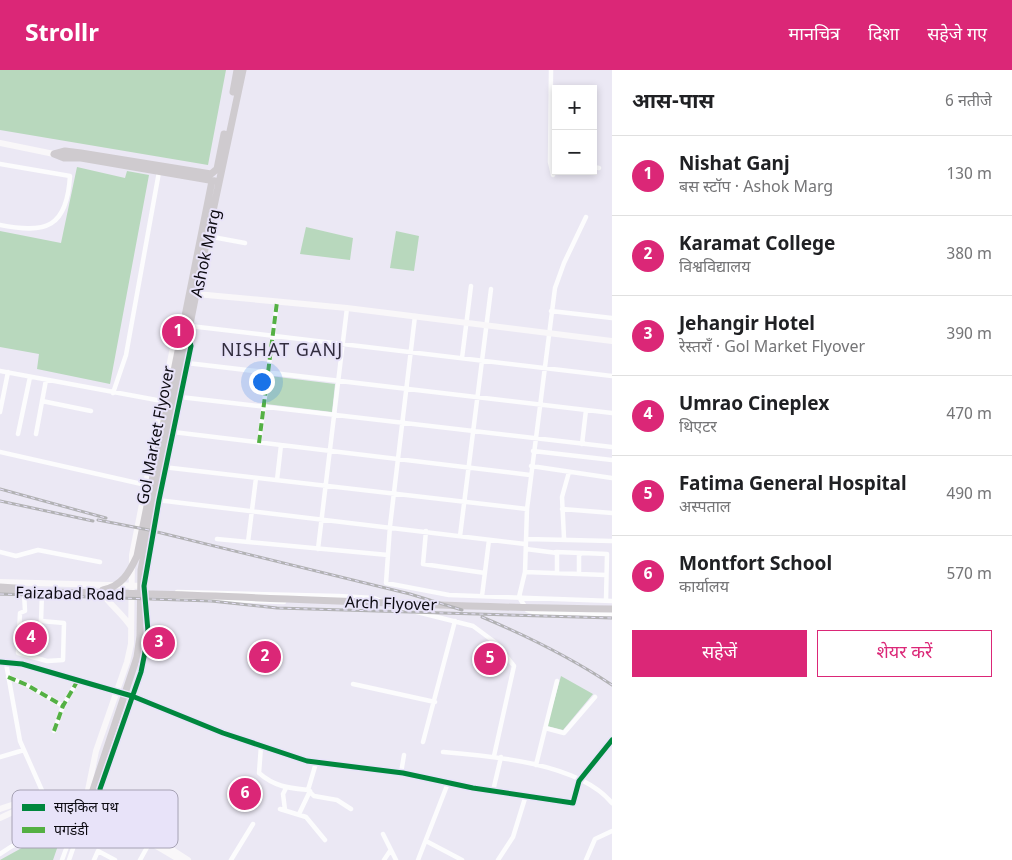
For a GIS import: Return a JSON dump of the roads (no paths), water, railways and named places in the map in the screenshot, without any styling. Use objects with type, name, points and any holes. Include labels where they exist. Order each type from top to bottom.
[{"type":"main road","points":[[54,154],[65,152],[81,153],[213,174],[217,169],[237,70]]},
{"type":"main road","name":"Ashok Marg","points":[[184,336],[216,182],[243,70]]},
{"type":"main road","points":[[54,154],[64,158],[216,182]]},
{"type":"main road","name":"Ashok Marg","points":[[184,336],[190,326],[216,182]]},
{"type":"main road","name":"Gol Market Flyover","points":[[92,790],[137,657],[140,636],[141,570],[184,336]]},
{"type":"main road","name":"Gol Market Flyover","points":[[0,587],[101,591],[112,589],[129,574],[137,556],[182,353]]},
{"type":"main road","name":"Faizabad Road","points":[[0,587],[24,592],[42,593],[132,591],[146,595],[170,594]]},
{"type":"main road","name":"Arch Flyover","points":[[170,594],[612,609]]},
{"type":"street","points":[[551,70],[550,162],[552,171]]},
{"type":"street","points":[[0,144],[54,154]]},
{"type":"street","points":[[0,164],[70,176],[64,206],[57,219],[45,228],[25,230],[0,225]]},
{"type":"street","points":[[113,392],[126,355],[159,172]]},
{"type":"street","points":[[586,217],[564,263],[555,288],[526,509],[526,572],[519,597],[527,610],[537,613],[612,614]]},
{"type":"street","points":[[207,236],[245,243]]},
{"type":"street","points":[[462,358],[471,286]]},
{"type":"street","points":[[460,536],[491,289]]},
{"type":"street","points":[[196,294],[346,308],[612,341]]},
{"type":"street","points":[[259,442],[276,302]]},
{"type":"street","points":[[318,548],[346,308]]},
{"type":"street","points":[[551,311],[612,318]]},
{"type":"street","points":[[416,316],[390,526],[386,583],[448,595],[612,601]]},
{"type":"street","points":[[190,326],[612,376]]},
{"type":"street","name":"Ashok Marg","points":[[87,790],[96,751],[127,662],[132,626],[132,555],[138,520],[173,347],[184,336],[191,346],[159,500],[144,586]]},
{"type":"street","points":[[187,363],[612,413]]},
{"type":"street","points":[[0,370],[162,402]]},
{"type":"street","points":[[0,412],[8,372]]},
{"type":"street","points":[[18,434],[30,377]]},
{"type":"street","points":[[36,434],[46,380]]},
{"type":"street","points":[[180,397],[612,447]]},
{"type":"street","points":[[42,401],[91,410]]},
{"type":"street","points":[[582,444],[586,410]]},
{"type":"street","points":[[173,432],[530,475]]},
{"type":"street","points":[[277,480],[281,445]]},
{"type":"street","points":[[533,451],[612,460]]},
{"type":"street","points":[[0,452],[146,484]]},
{"type":"street","points":[[150,465],[526,509]]},
{"type":"street","points":[[531,466],[612,478]]},
{"type":"street","points":[[564,538],[562,509],[569,472]]},
{"type":"street","points":[[248,542],[256,478]]},
{"type":"street","points":[[143,498],[390,526],[526,544],[555,552],[607,554],[606,601]]},
{"type":"street","points":[[562,509],[612,513]]},
{"type":"street","points":[[138,520],[155,524]]},
{"type":"street","points":[[426,531],[422,564],[485,573]]},
{"type":"street","points":[[526,544],[562,540],[564,538],[612,541]]},
{"type":"street","points":[[217,539],[388,555]]},
{"type":"street","points":[[482,596],[489,540]]},
{"type":"street","points":[[135,541],[151,543]]},
{"type":"street","points":[[0,552],[16,556],[38,550],[100,562]]},
{"type":"street","points":[[555,552],[557,554],[557,574]]},
{"type":"street","points":[[579,574],[579,555],[582,553]]},
{"type":"street","points":[[526,572],[606,575]]},
{"type":"street","points":[[100,790],[146,652],[148,631],[144,586]]},
{"type":"street","name":"Faizabad Road","points":[[0,587],[132,591],[144,586]]},
{"type":"street","points":[[24,592],[25,611],[20,613],[18,653],[47,661],[63,660],[64,623],[41,621],[42,593]]},
{"type":"street","points":[[170,594],[177,592],[374,598],[393,606],[473,626],[496,643],[514,666],[494,756]]},
{"type":"street","points":[[102,593],[110,606],[122,614],[132,626]]},
{"type":"street","points":[[170,594],[181,598],[195,599],[393,606]]},
{"type":"street","points":[[423,742],[455,622]]},
{"type":"street","points":[[22,664],[24,654]]},
{"type":"street","points":[[0,662],[22,664],[117,691],[178,716],[261,746],[316,762],[401,773],[493,791],[573,803],[579,781],[612,740]]},
{"type":"street","points":[[6,663],[12,705],[24,750],[41,790]]},
{"type":"street","points":[[8,677],[27,685],[63,706]]},
{"type":"street","points":[[54,731],[63,706],[78,680]]},
{"type":"street","points":[[536,765],[557,681]]},
{"type":"street","points":[[354,684],[435,702]]},
{"type":"street","points":[[545,728],[564,733],[595,697]]},
{"type":"street","points":[[261,746],[259,773],[266,779],[286,788],[309,790],[314,796],[337,800],[351,809]]},
{"type":"street","points":[[0,757],[24,750]]},
{"type":"street","points":[[443,752],[494,756],[552,769],[602,792],[612,803]]},
{"type":"street","points":[[401,773],[404,755]]},
{"type":"street","points":[[493,791],[500,757]]},
{"type":"street","points":[[299,814],[309,790],[316,762]]},
{"type":"street","points":[[418,860],[448,783]]},
{"type":"street","points":[[286,788],[283,794],[283,810],[306,817],[325,840]]},
{"type":"street","points":[[498,860],[513,837],[526,795]]},
{"type":"street","points":[[0,809],[12,804]]},
{"type":"street","points":[[0,818],[12,812]]},
{"type":"street","points":[[231,860],[252,824]]},
{"type":"street","points":[[586,860],[595,839],[612,831]]},
{"type":"street","points":[[383,834],[396,860]]},
{"type":"street","points":[[426,841],[462,860]]},
{"type":"street","points":[[0,854],[12,847]]},
{"type":"street","points":[[62,860],[66,848]]},
{"type":"street","points":[[69,860],[74,848]]},
{"type":"street","points":[[140,860],[147,848]]},
{"type":"street","points":[[160,848],[180,860]]},
{"type":"street","points":[[168,848],[188,860]]},
{"type":"street","points":[[94,860],[98,851],[115,860]]},
{"type":"street","points":[[384,860],[390,851]]},
{"type":"railway","points":[[0,489],[106,518]]},
{"type":"railway","points":[[0,501],[93,521]]},
{"type":"railway","points":[[98,520],[149,530],[410,594],[462,610]]},
{"type":"railway","points":[[0,594],[211,601],[277,608],[612,618]]},
{"type":"railway","points":[[482,617],[548,648],[612,685]]},
{"type":"place","name":"Nishat Ganj","points":[[178,332]]},
{"type":"place","name":"Umrao Cineplex","points":[[31,638]]},
{"type":"place","name":"Jehangir Hotel","points":[[159,643]]},
{"type":"place","name":"Karamat College","points":[[265,657]]},
{"type":"place","name":"Fatima General Hospital","points":[[490,659]]},
{"type":"place","name":"Montfort School","points":[[245,794]]},
{"type":"district","name":"NISHAT GANJ","points":[[282,350]]}]
